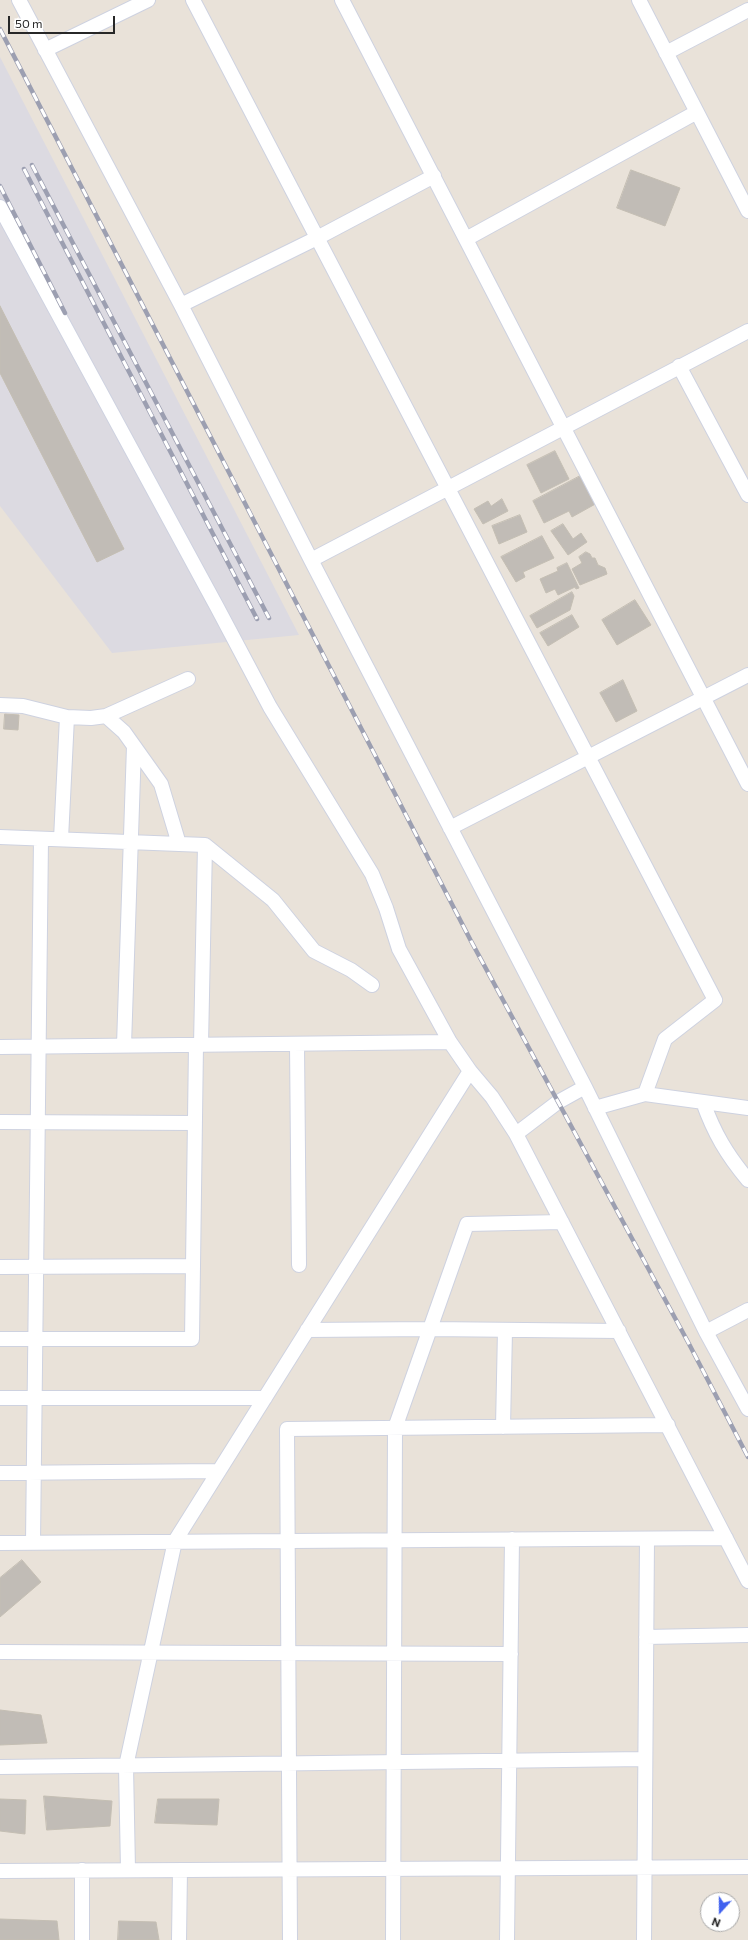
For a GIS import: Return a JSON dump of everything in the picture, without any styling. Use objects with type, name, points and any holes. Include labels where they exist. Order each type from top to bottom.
[{"type":"street","points":[[19,0],[181,305],[311,560],[595,1108],[706,1332],[748,1409]]},
{"type":"street","points":[[45,50],[148,0]]},
{"type":"street","points":[[193,0],[715,1000],[665,1039],[645,1094]]},
{"type":"street","points":[[342,0],[748,784]]},
{"type":"street","points":[[639,0],[748,211]]},
{"type":"street","points":[[666,52],[748,10]]},
{"type":"street","points":[[466,239],[697,112]]},
{"type":"street","points":[[181,305],[317,238],[434,176]]},
{"type":"street","points":[[0,207],[217,607],[251,673],[372,874],[386,908],[398,949],[450,1042],[492,1097],[516,1134],[748,1581]]},
{"type":"street","points":[[311,560],[748,331]]},
{"type":"street","points":[[680,366],[748,495]]},
{"type":"street","points":[[450,828],[748,675]]},
{"type":"street","points":[[0,705],[23,706],[67,717],[91,718],[106,716],[188,679]]},
{"type":"street","points":[[106,716],[124,732],[161,784],[179,844]]},
{"type":"street","points":[[61,840],[67,717]]},
{"type":"street","points":[[124,1045],[134,746]]},
{"type":"street","points":[[0,837],[204,845],[273,900],[314,951],[351,970],[372,985]]},
{"type":"street","points":[[33,1542],[41,839]]},
{"type":"street","points":[[0,1339],[192,1339],[195,1123],[204,845]]},
{"type":"street","points":[[0,1047],[450,1042]]},
{"type":"street","points":[[297,1044],[299,1265]]},
{"type":"street","points":[[128,1870],[126,1766],[175,1542],[470,1070]]},
{"type":"street","points":[[516,1134],[558,1102],[584,1087]]},
{"type":"street","points":[[595,1108],[645,1094],[748,1108]]},
{"type":"street","points":[[703,1102],[713,1129],[732,1161],[748,1180]]},
{"type":"street","points":[[0,1122],[195,1123]]},
{"type":"street","points":[[393,1940],[395,1428],[467,1224],[562,1222]]},
{"type":"street","points":[[0,1267],[193,1266]]},
{"type":"street","points":[[706,1332],[748,1310]]},
{"type":"street","points":[[307,1330],[619,1330]]},
{"type":"street","points":[[503,1427],[505,1330]]},
{"type":"street","points":[[0,1398],[265,1398]]},
{"type":"street","points":[[290,1940],[287,1428],[668,1425]]},
{"type":"street","points":[[0,1473],[219,1471]]},
{"type":"street","points":[[0,1543],[726,1538]]},
{"type":"street","points":[[644,1940],[646,1539]]},
{"type":"street","points":[[507,1940],[512,1540]]},
{"type":"street","points":[[646,1637],[748,1635]]},
{"type":"street","points":[[0,1652],[511,1654]]},
{"type":"street","points":[[0,1767],[645,1759]]},
{"type":"street","points":[[0,1871],[748,1867]]},
{"type":"street","points":[[82,1870],[82,1940]]},
{"type":"street","points":[[179,1940],[180,1870]]},
{"type":"shaded area","points":[[0,57],[299,635],[112,653],[0,506]]},
{"type":"building","points":[[631,170],[680,188],[665,226],[617,208]]},
{"type":"building","points":[[0,306],[124,549],[97,562],[0,373]]},
{"type":"building","points":[[555,451],[569,479],[541,493],[527,465]]},
{"type":"building","points":[[584,474],[599,502],[572,517],[569,511],[544,523],[533,501]]},
{"type":"building","points":[[502,499],[508,511],[483,524],[474,509],[488,501],[491,506]]},
{"type":"building","points":[[520,515],[527,532],[499,544],[492,526]]},
{"type":"building","points":[[563,524],[573,539],[581,533],[587,542],[568,555],[551,531]]},
{"type":"building","points":[[542,536],[554,558],[523,572],[525,577],[516,582],[501,557]]},
{"type":"building","points":[[586,552],[590,554],[592,558],[595,558],[598,565],[605,568],[607,574],[580,585],[572,569],[582,563],[579,557]]},
{"type":"building","points":[[567,563],[579,588],[576,589],[575,587],[558,595],[555,589],[546,593],[540,579],[558,571],[557,568]]},
{"type":"building","points":[[572,592],[574,596],[570,610],[537,628],[530,616]]},
{"type":"building","points":[[635,600],[651,625],[617,645],[602,620]]},
{"type":"building","points":[[572,615],[579,627],[548,646],[540,633]]},
{"type":"building","points":[[623,680],[637,711],[616,722],[600,693]]},
{"type":"building","points":[[5,714],[19,715],[18,730],[4,729]]},
{"type":"building","points":[[22,1560],[41,1582],[0,1617],[0,1578]]},
{"type":"building","points":[[0,1710],[41,1715],[47,1743],[0,1745]]},
{"type":"building","points":[[44,1796],[112,1801],[110,1826],[47,1830]]},
{"type":"building","points":[[0,1799],[26,1800],[25,1834],[0,1831]]},
{"type":"building","points":[[158,1799],[219,1799],[217,1825],[155,1823]]},
{"type":"building","points":[[0,1919],[57,1921],[59,1940],[0,1940]]},
{"type":"building","points":[[119,1921],[156,1922],[159,1940],[118,1940]]},
{"type":"railway","points":[[0,29],[471,941],[688,1342],[748,1457]]},
{"type":"railway","points":[[32,165],[269,618]]},
{"type":"railway","points":[[24,169],[257,619]]},
{"type":"railway","points":[[0,186],[65,313]]}]
